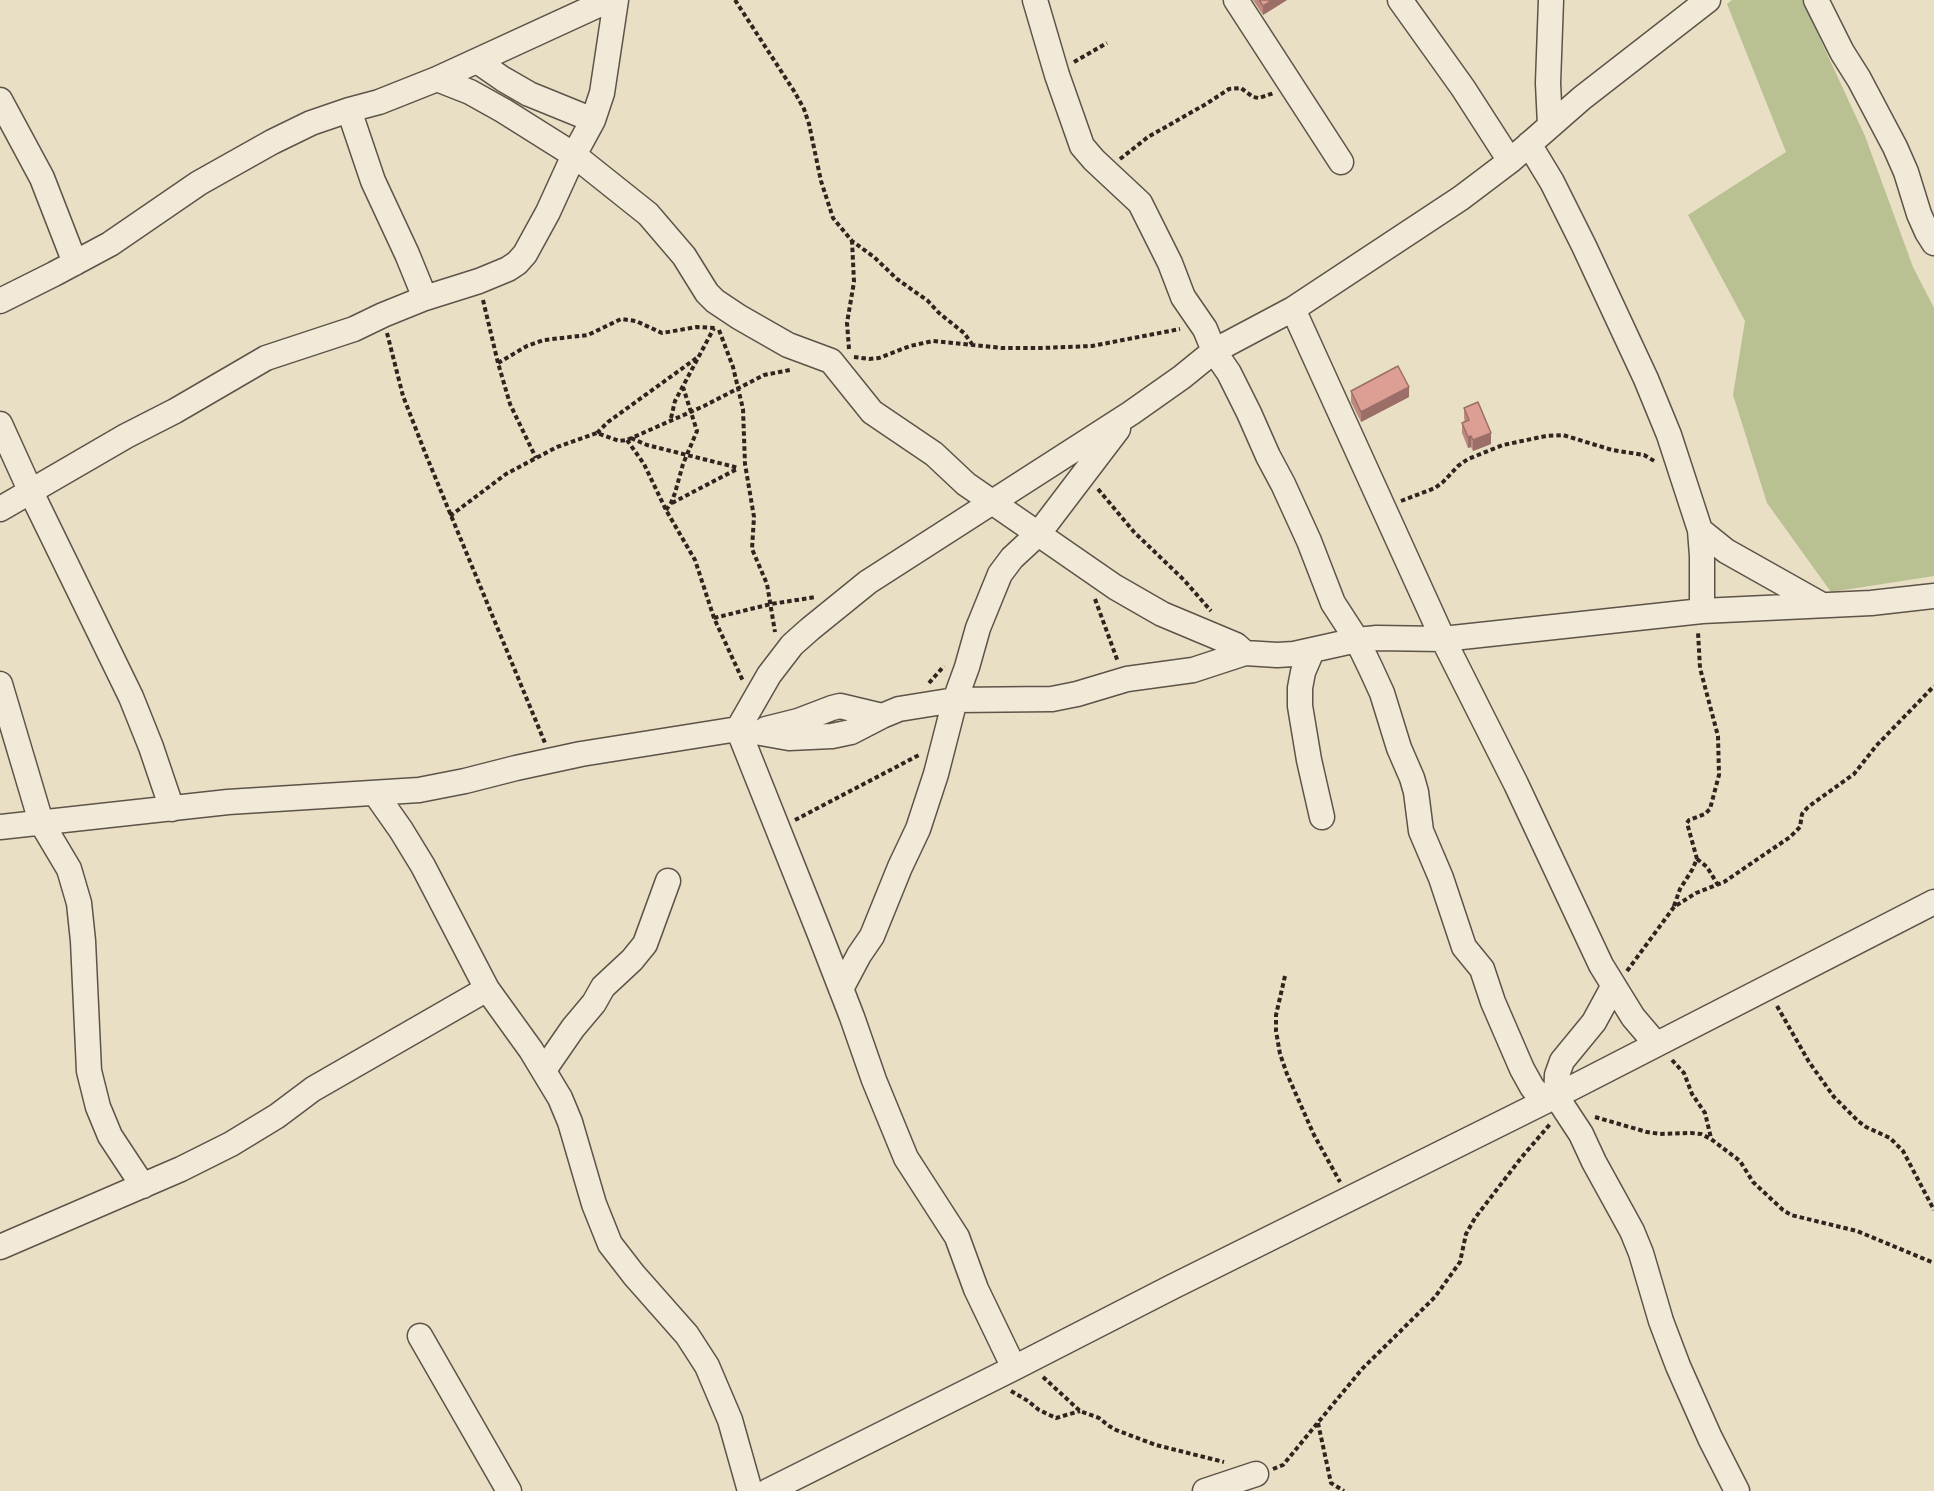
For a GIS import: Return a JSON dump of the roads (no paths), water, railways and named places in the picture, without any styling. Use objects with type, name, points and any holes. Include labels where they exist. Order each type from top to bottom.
[{"type":"street","points":[[0,301],[110,244],[237,160],[310,123],[379,102],[437,79],[609,0]]},
{"type":"street","points":[[0,509],[266,358],[345,332],[425,298],[508,269],[517,263],[525,254],[593,120],[602,93],[616,0]]},
{"type":"street","points":[[1035,0],[1057,75],[1082,147],[1140,203],[1184,297],[1249,412],[1310,541],[1333,603],[1357,640],[1382,693],[1416,792],[1421,831],[1441,878],[1464,947],[1482,969],[1493,1002],[1532,1087],[1554,1102],[1581,1134],[1632,1231],[1641,1253],[1660,1321],[1678,1366],[1737,1491]]},
{"type":"street","points":[[1236,0],[1341,162]]},
{"type":"street","points":[[1400,0],[1510,161]]},
{"type":"street","points":[[1550,125],[1548,83],[1551,0]]},
{"type":"street","points":[[1012,1369],[976,1289],[957,1237],[906,1158],[778,828],[747,724],[777,662],[810,629],[896,562],[1131,413],[1182,377],[1209,340],[1293,309],[1461,198],[1708,0]]},
{"type":"street","points":[[1816,0],[1838,45],[1895,147],[1906,172],[1919,214],[1934,243]]},
{"type":"street","points":[[477,61],[529,94],[593,120]]},
{"type":"street","points":[[437,79],[487,101],[574,155],[648,214],[684,256],[706,293],[715,301],[788,345],[831,361],[872,412],[934,454],[966,484],[1138,601],[1162,614],[1236,645],[1245,653]]},
{"type":"street","points":[[0,99],[42,178],[75,263]]},
{"type":"street","points":[[349,110],[373,181],[425,298]]},
{"type":"street","points":[[1529,144],[1552,182],[1620,320],[1669,435],[1700,530],[1702,611]]},
{"type":"street","points":[[1293,309],[1443,639],[1491,732],[1614,987],[1633,1017],[1656,1044]]},
{"type":"street","points":[[841,989],[872,936],[918,829],[978,628],[1000,574],[1012,558],[1039,533],[1085,470],[1131,413]]},
{"type":"street","points":[[0,424],[130,697],[151,747],[172,809]]},
{"type":"street","points":[[1700,530],[1736,557],[1822,605]]},
{"type":"street","points":[[0,827],[228,802],[419,790],[581,754],[747,724],[789,738],[832,736],[851,732],[899,709],[955,700],[1052,699],[1127,679],[1193,670],[1245,653],[1277,655],[1312,651],[1357,640],[1377,638],[1443,639],[1702,611],[1871,603],[1934,596]]},
{"type":"street","points":[[1312,651],[1303,672],[1300,706],[1322,817]]},
{"type":"street","points":[[0,684],[41,822],[69,869],[79,903],[89,1071],[98,1107],[110,1136],[143,1186]]},
{"type":"street","points":[[375,793],[423,866],[487,989],[544,1070],[560,1098],[570,1122],[594,1204],[610,1244],[687,1335],[707,1366],[730,1420],[750,1491]]},
{"type":"street","points":[[544,1070],[573,1028],[594,1003],[603,987],[632,960],[645,944],[668,881]]},
{"type":"street","points":[[769,1491],[1350,1198],[1554,1102],[1656,1044],[1934,902]]},
{"type":"street","points":[[1554,1102],[1557,1075],[1562,1061],[1594,1022],[1614,987]]},
{"type":"street","points":[[0,1247],[143,1186],[231,1144],[277,1116],[313,1089],[487,989]]},
{"type":"street","points":[[420,1336],[508,1491]]},
{"type":"street","points":[[1205,1491],[1256,1474]]}]
